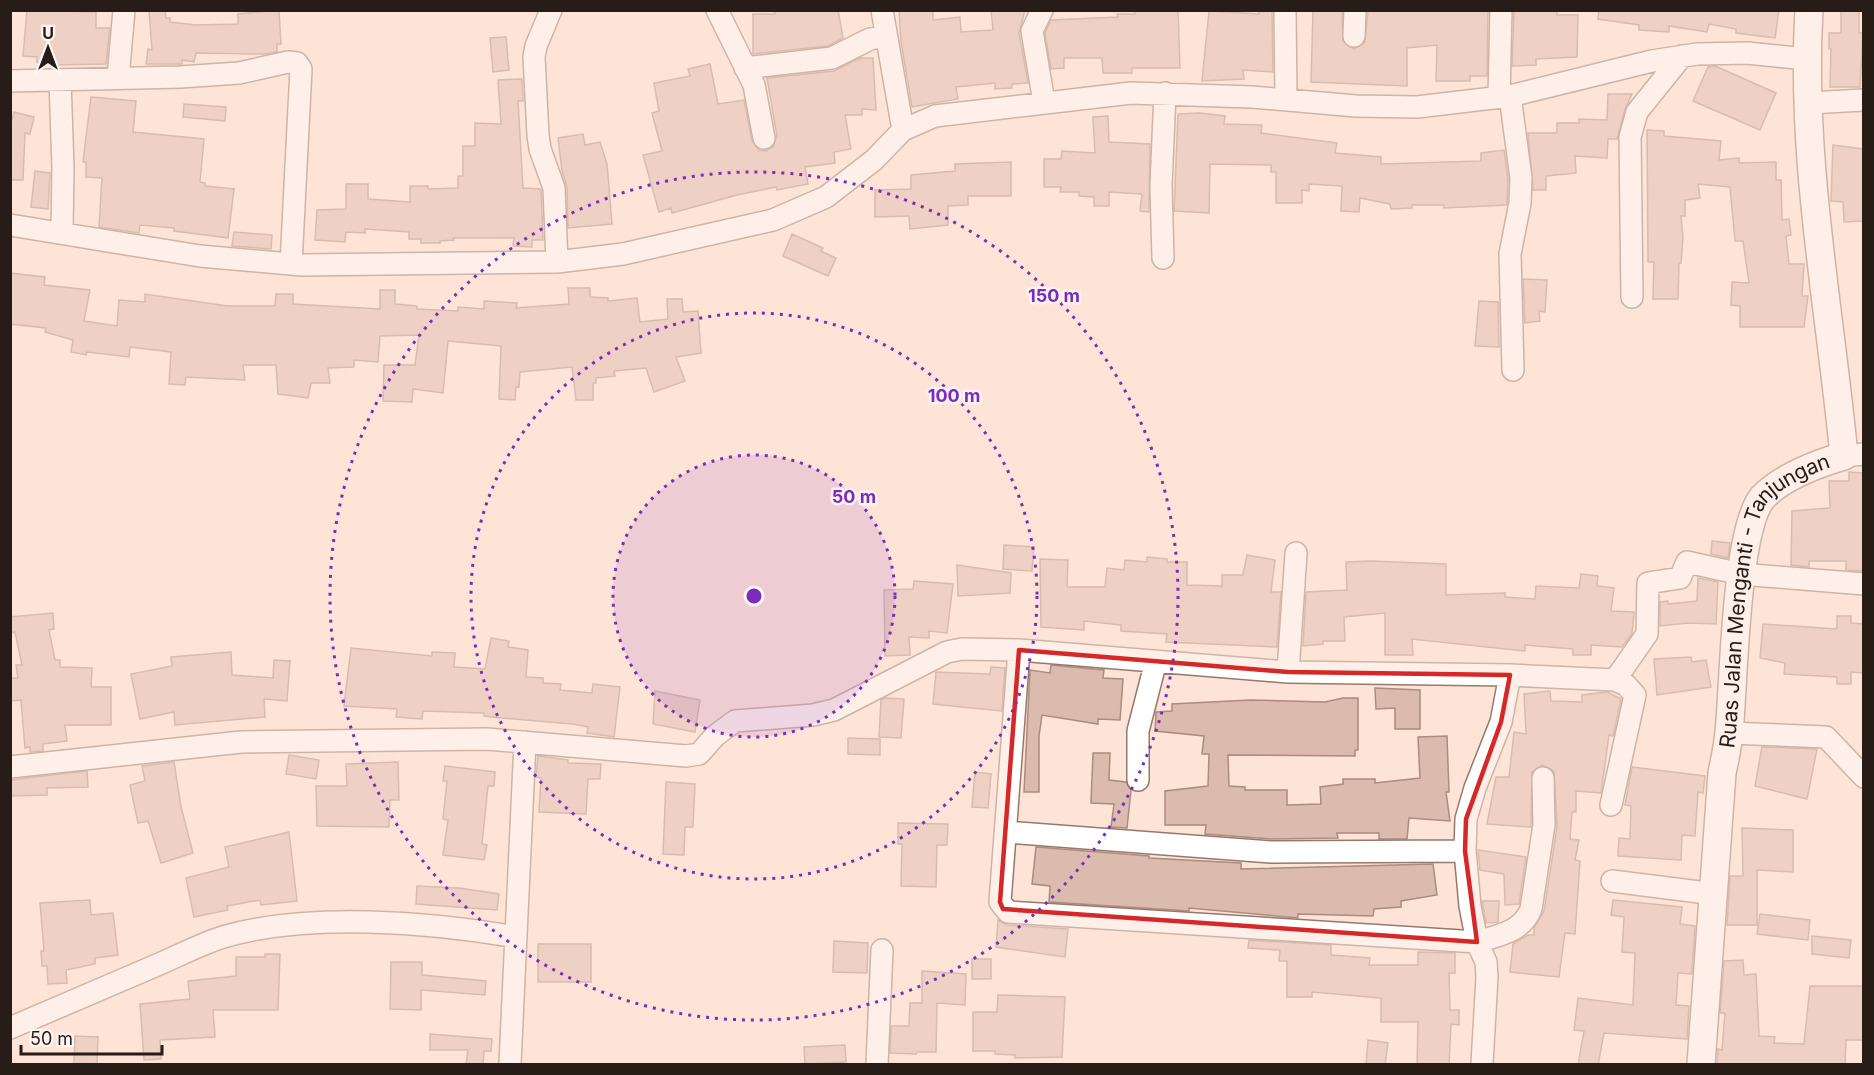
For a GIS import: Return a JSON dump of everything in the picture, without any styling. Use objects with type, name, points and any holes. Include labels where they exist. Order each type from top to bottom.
[{"type":"main road","name":"Ruas Jalan Menganti - Tanjungan","points":[[1701,1065],[1722,772],[1729,733],[1741,574],[1755,511],[1762,498],[1774,488],[1807,471],[1854,455],[1823,280],[1808,103],[1806,59],[1809,10]]},
{"type":"street","points":[[118,78],[124,10]]},
{"type":"street","points":[[551,10],[536,46],[534,57],[540,149],[554,188],[557,262]]},
{"type":"street","points":[[717,10],[759,100],[764,138]]},
{"type":"street","points":[[882,10],[903,130]]},
{"type":"street","points":[[1042,10],[1032,31],[1044,102]]},
{"type":"street","points":[[1285,10],[1286,99]]},
{"type":"street","points":[[1354,36],[1355,10]]},
{"type":"street","points":[[1501,10],[1504,96],[1521,178],[1520,204],[1510,254],[1513,370]]},
{"type":"street","points":[[745,68],[832,58],[870,39],[886,36]]},
{"type":"street","points":[[10,225],[200,256],[291,264],[557,262],[623,254],[772,220],[826,197],[874,160],[903,130],[934,116],[1044,102],[1165,93],[1286,99],[1356,106],[1417,106],[1504,96],[1682,56],[1747,53],[1806,59]]},
{"type":"street","points":[[1632,297],[1630,137],[1637,112],[1682,56]]},
{"type":"street","points":[[10,81],[227,74],[288,62],[297,63],[301,69],[291,264]]},
{"type":"street","points":[[60,81],[63,168],[62,232]]},
{"type":"street","points":[[1163,258],[1161,186],[1165,93]]},
{"type":"street","points":[[1808,103],[1863,100]]},
{"type":"street","points":[[1288,672],[1296,553]]},
{"type":"street","points":[[1615,680],[1647,634],[1648,583],[1680,578],[1687,562],[1741,574],[1863,584]]},
{"type":"street","points":[[10,767],[241,742],[487,739],[672,756],[699,754],[725,727],[735,721],[813,715],[834,710],[947,652],[962,649],[1018,650],[1288,672],[1510,675],[1615,680],[1626,685],[1635,695],[1611,805]]},
{"type":"street","points":[[1018,650],[1007,832],[1000,902],[1008,912],[1477,942],[1518,928],[1526,921],[1533,898],[1544,825],[1543,778]]},
{"type":"street","points":[[1138,780],[1138,731],[1156,661]]},
{"type":"street","points":[[1482,1065],[1487,977],[1486,962],[1477,942],[1470,906],[1465,851],[1466,819],[1475,788],[1501,723],[1510,675]]},
{"type":"street","points":[[1729,733],[1826,737],[1863,777]]},
{"type":"street","points":[[510,1065],[525,742]]},
{"type":"street","points":[[1007,832],[1271,852],[1465,851]]},
{"type":"street","points":[[1612,881],[1715,894]]},
{"type":"street","points":[[10,1028],[223,937],[262,929],[317,924],[391,922],[459,927],[516,937]]},
{"type":"street","points":[[877,1065],[882,950]]},
{"type":"highlighted area","points":[[1019,650],[1288,672],[1510,675],[1501,722],[1466,819],[1465,851],[1477,942],[1003,909],[1000,902]]},
{"type":"building","points":[[27,10],[96,12],[96,28],[110,28],[106,64],[56,65],[37,62],[37,57],[23,56]]},
{"type":"building","points":[[149,10],[165,10],[166,18],[170,18],[170,22],[196,25],[238,24],[238,14],[279,10],[281,44],[277,44],[277,52],[264,54],[196,53],[194,62],[182,60],[182,64],[146,64],[148,49],[152,50]]},
{"type":"building","points":[[774,10],[838,10],[843,38],[828,46],[753,54],[753,14],[775,14]]},
{"type":"building","points":[[899,10],[933,10],[933,20],[960,17],[961,32],[993,30],[991,10],[1025,10],[1019,33],[1028,83],[1012,84],[1012,88],[995,89],[995,83],[956,87],[958,99],[912,107],[901,42]]},
{"type":"building","points":[[1135,10],[1178,10],[1180,68],[1132,68],[1132,73],[1103,73],[1102,58],[1064,58],[1064,68],[1051,69],[1045,33],[1051,20],[1118,17],[1117,14],[1135,14]]},
{"type":"building","points":[[1259,10],[1272,10],[1273,72],[1243,70],[1244,79],[1202,81],[1209,11],[1259,14]]},
{"type":"building","points":[[1313,10],[1342,10],[1343,41],[1354,49],[1365,42],[1368,11],[1488,10],[1487,76],[1470,76],[1470,81],[1436,81],[1437,45],[1407,48],[1407,86],[1311,82]]},
{"type":"building","points":[[1514,10],[1557,10],[1557,15],[1578,15],[1577,57],[1536,59],[1536,65],[1512,66]]},
{"type":"building","points":[[1599,10],[1779,10],[1775,38],[1736,33],[1736,29],[1709,24],[1707,32],[1669,26],[1669,32],[1639,30],[1639,25],[1598,19]]},
{"type":"building","points":[[1841,11],[1859,11],[1859,33],[1863,33],[1860,87],[1830,87],[1829,33],[1841,33]]},
{"type":"building","points":[[506,37],[509,70],[493,72],[490,38]]},
{"type":"building","points":[[860,58],[873,58],[876,110],[862,109],[862,115],[845,115],[851,149],[834,152],[835,163],[805,167],[808,184],[777,190],[776,187],[737,195],[672,213],[671,208],[659,212],[643,155],[662,151],[652,113],[659,111],[654,83],[690,76],[688,69],[710,64],[718,104],[744,100],[752,141],[759,150],[766,151],[773,147],[777,136],[767,78],[834,71]]},
{"type":"building","points":[[1715,66],[1776,93],[1760,130],[1693,101],[1708,67]]},
{"type":"building","points":[[522,79],[523,101],[518,101],[523,188],[541,189],[543,240],[532,240],[532,247],[513,246],[514,238],[453,238],[454,240],[440,241],[440,243],[421,243],[421,239],[409,239],[409,232],[365,229],[365,233],[346,232],[345,242],[315,240],[317,210],[346,209],[346,184],[368,184],[368,199],[410,202],[410,186],[428,186],[428,189],[458,188],[458,176],[463,176],[463,146],[475,146],[475,123],[501,124],[498,80]]},
{"type":"building","points":[[1608,94],[1632,94],[1625,109],[1617,139],[1608,139],[1607,158],[1575,156],[1576,173],[1546,176],[1546,190],[1533,190],[1528,133],[1557,133],[1557,123],[1579,123],[1579,119],[1607,120]]},
{"type":"building","points":[[91,97],[136,101],[133,132],[204,139],[200,182],[205,183],[205,186],[234,189],[228,238],[174,231],[174,228],[140,225],[139,233],[99,227],[102,178],[86,177],[86,162],[83,162]]},
{"type":"building","points":[[184,104],[226,107],[225,121],[183,117]]},
{"type":"building","points":[[14,112],[34,117],[30,134],[25,133],[23,180],[10,180],[10,126]]},
{"type":"building","points":[[1200,113],[1225,116],[1224,124],[1262,125],[1261,133],[1337,143],[1335,153],[1381,157],[1381,164],[1481,161],[1481,153],[1504,150],[1508,179],[1507,205],[1444,208],[1444,205],[1412,205],[1412,208],[1391,209],[1390,204],[1360,198],[1359,212],[1341,211],[1342,186],[1309,184],[1309,191],[1302,190],[1302,203],[1276,203],[1276,172],[1271,172],[1271,165],[1210,164],[1209,213],[1174,211],[1178,114]]},
{"type":"building","points":[[1108,116],[1109,142],[1150,144],[1149,212],[1140,211],[1142,194],[1109,192],[1109,206],[1094,206],[1094,197],[1079,196],[1079,192],[1060,192],[1061,187],[1044,187],[1044,159],[1061,159],[1062,151],[1095,153],[1093,117]]},
{"type":"building","points":[[1647,130],[1664,131],[1664,136],[1721,141],[1719,160],[1739,158],[1739,163],[1776,162],[1776,180],[1781,180],[1782,220],[1789,219],[1791,235],[1786,236],[1789,264],[1804,264],[1802,296],[1808,296],[1804,327],[1740,327],[1740,306],[1731,305],[1732,282],[1749,283],[1743,241],[1735,241],[1730,187],[1698,184],[1700,198],[1685,200],[1685,216],[1681,216],[1683,237],[1681,263],[1679,263],[1678,299],[1653,299],[1654,262],[1648,262]]},
{"type":"building","points":[[583,134],[585,145],[600,142],[607,164],[612,224],[568,228],[567,187],[562,171],[558,138]]},
{"type":"building","points":[[1833,145],[1863,149],[1863,221],[1844,222],[1843,202],[1831,201]]},
{"type":"building","points":[[1011,162],[1011,196],[968,196],[968,205],[948,206],[948,225],[910,229],[909,216],[875,217],[875,190],[911,189],[911,175],[955,171],[955,164]]},
{"type":"building","points":[[35,171],[50,173],[48,209],[31,207]]},
{"type":"building","points":[[234,232],[272,235],[271,249],[232,246]]},
{"type":"building","points":[[792,234],[823,248],[821,251],[836,258],[828,276],[783,256]]},
{"type":"building","points":[[10,273],[45,277],[44,285],[90,290],[84,321],[117,326],[119,300],[145,302],[145,294],[228,306],[275,306],[276,294],[293,294],[293,304],[380,309],[380,290],[395,290],[395,304],[417,306],[417,309],[458,311],[458,307],[484,309],[484,301],[517,303],[516,308],[569,304],[568,288],[590,288],[590,297],[608,298],[608,301],[637,298],[640,322],[668,319],[667,299],[682,299],[683,312],[698,311],[701,353],[676,357],[685,381],[654,392],[646,368],[614,371],[615,376],[596,378],[596,383],[593,383],[593,400],[576,400],[572,367],[520,372],[515,400],[499,399],[501,346],[448,341],[443,393],[413,389],[412,402],[383,401],[384,365],[415,365],[419,335],[380,336],[378,362],[354,360],[354,367],[328,368],[330,383],[311,383],[308,398],[278,394],[276,365],[243,365],[245,380],[186,377],[185,385],[169,384],[171,352],[130,347],[129,357],[87,352],[86,355],[71,352],[73,340],[45,332],[46,328],[10,324]]},
{"type":"building","points":[[1523,279],[1547,280],[1545,312],[1539,311],[1540,321],[1525,323]]},
{"type":"building","points":[[1479,301],[1498,302],[1499,347],[1475,346]]},
{"type":"building","points":[[1849,472],[1863,473],[1863,571],[1846,570],[1846,561],[1809,561],[1809,567],[1791,565],[1792,511],[1830,508],[1829,481],[1849,481]]},
{"type":"building","points":[[1712,541],[1730,543],[1728,558],[1711,554]]},
{"type":"building","points":[[1004,545],[1034,547],[1032,571],[1003,569]]},
{"type":"building","points":[[1247,555],[1275,560],[1271,592],[1281,592],[1277,647],[1166,642],[1167,634],[1121,631],[1121,625],[1084,621],[1084,630],[1041,627],[1040,559],[1068,560],[1067,587],[1105,587],[1107,568],[1124,570],[1125,560],[1147,562],[1147,557],[1167,559],[1167,562],[1187,562],[1187,585],[1222,586],[1222,575],[1243,575]]},
{"type":"building","points":[[1346,562],[1446,564],[1446,595],[1505,593],[1505,597],[1535,599],[1536,586],[1579,588],[1581,574],[1598,576],[1597,586],[1614,588],[1611,611],[1634,612],[1632,634],[1622,647],[1591,645],[1591,655],[1573,655],[1573,649],[1525,645],[1525,651],[1412,639],[1413,655],[1385,655],[1385,613],[1344,617],[1345,641],[1323,641],[1323,644],[1303,646],[1306,592],[1347,590]]},
{"type":"building","points":[[957,565],[1011,573],[1010,593],[958,596]]},
{"type":"building","points":[[1698,578],[1718,582],[1716,624],[1688,623],[1660,626],[1660,602],[1668,601],[1668,604],[1697,601]]},
{"type":"building","points":[[914,581],[953,584],[947,633],[929,631],[929,638],[909,637],[910,655],[885,656],[884,590],[913,589]]},
{"type":"building","points":[[53,613],[54,629],[49,630],[55,660],[60,660],[60,667],[92,668],[91,687],[111,687],[111,725],[65,725],[67,741],[43,744],[43,751],[30,752],[30,747],[25,748],[21,700],[10,701],[10,678],[18,678],[16,665],[22,665],[15,632],[11,633],[10,617]]},
{"type":"building","points":[[1837,616],[1851,616],[1851,623],[1863,624],[1863,673],[1851,672],[1851,684],[1837,684],[1837,677],[1784,674],[1785,663],[1760,658],[1763,624],[1837,629]]},
{"type":"building","points":[[491,638],[509,641],[508,647],[528,650],[526,677],[543,678],[543,683],[561,684],[560,690],[592,693],[593,684],[620,687],[614,737],[587,733],[588,727],[573,724],[484,716],[484,713],[423,711],[422,719],[396,717],[397,709],[344,706],[351,648],[432,656],[432,652],[455,653],[454,667],[485,669]]},
{"type":"building","points":[[231,652],[232,675],[273,678],[274,660],[290,661],[287,701],[264,699],[265,717],[175,725],[174,712],[140,719],[131,674],[172,666],[171,657]]},
{"type":"building","points":[[1691,657],[1692,662],[1706,660],[1711,687],[1657,695],[1654,659]]},
{"type":"building","points":[[1051,665],[1104,670],[1103,678],[1123,679],[1120,720],[1098,719],[1098,724],[1042,715],[1039,736],[1039,792],[1024,792],[1030,670],[1050,673]]},
{"type":"building","points":[[991,667],[1005,668],[1002,711],[933,704],[936,672],[990,674]]},
{"type":"building","points":[[1375,688],[1420,690],[1420,729],[1395,729],[1395,708],[1376,709]]},
{"type":"building","points":[[655,691],[700,700],[695,732],[653,724]]},
{"type":"building","points":[[1550,691],[1551,701],[1582,702],[1582,695],[1607,692],[1621,699],[1613,736],[1609,735],[1601,793],[1576,791],[1576,812],[1572,812],[1570,839],[1579,840],[1575,860],[1580,861],[1575,934],[1565,933],[1559,977],[1510,972],[1513,944],[1528,935],[1534,935],[1534,928],[1544,911],[1557,827],[1554,771],[1542,765],[1532,772],[1531,827],[1487,824],[1496,777],[1509,777],[1514,732],[1526,734],[1524,694]]},
{"type":"building","points":[[885,698],[904,699],[901,738],[879,737],[881,700]]},
{"type":"building","points":[[1343,698],[1358,698],[1358,750],[1355,750],[1355,756],[1228,755],[1229,786],[1245,787],[1245,790],[1287,790],[1287,805],[1321,804],[1320,787],[1343,784],[1343,779],[1375,779],[1375,783],[1420,778],[1418,737],[1447,736],[1449,792],[1446,792],[1450,821],[1409,818],[1407,839],[1379,839],[1379,833],[1337,833],[1338,838],[1271,839],[1205,834],[1206,825],[1165,825],[1165,791],[1208,786],[1209,754],[1202,754],[1204,736],[1155,731],[1156,712],[1172,711],[1172,704],[1251,700],[1325,702]]},
{"type":"building","points":[[848,738],[880,739],[880,755],[848,754]]},
{"type":"building","points":[[1762,747],[1817,749],[1807,799],[1755,786]]},
{"type":"building","points":[[1093,753],[1110,753],[1109,780],[1126,782],[1131,790],[1127,828],[1111,827],[1114,804],[1091,803]]},
{"type":"building","points":[[289,755],[319,760],[316,779],[286,774]]},
{"type":"building","points":[[538,756],[568,760],[568,763],[601,764],[600,779],[588,779],[586,814],[539,812],[541,778],[536,777]]},
{"type":"building","points":[[174,762],[181,807],[193,853],[161,863],[148,821],[138,823],[130,785],[145,781],[142,766]]},
{"type":"building","points":[[398,762],[399,800],[390,800],[389,827],[317,826],[316,786],[347,786],[346,764]]},
{"type":"building","points":[[445,766],[495,772],[494,786],[488,786],[482,844],[487,845],[484,860],[443,855],[448,820],[443,819],[447,781],[443,781]]},
{"type":"building","points":[[1632,767],[1705,776],[1703,793],[1698,792],[1695,836],[1682,835],[1681,860],[1618,856],[1619,838],[1630,839],[1631,806],[1625,805]]},
{"type":"building","points":[[87,771],[88,787],[47,788],[47,795],[10,796],[10,780]]},
{"type":"building","points":[[975,772],[991,774],[988,808],[972,807]]},
{"type":"building","points":[[666,782],[695,784],[693,827],[685,827],[684,855],[663,854]]},
{"type":"building","points":[[898,823],[948,824],[947,845],[937,845],[936,887],[901,886],[902,844],[898,844]]},
{"type":"building","points":[[1742,828],[1793,830],[1793,872],[1757,870],[1757,925],[1727,925],[1730,876],[1743,876]]},
{"type":"building","points":[[289,832],[297,901],[261,905],[260,900],[227,906],[228,910],[194,917],[186,878],[229,867],[225,847]]},
{"type":"building","points":[[1036,847],[1149,856],[1149,858],[1241,863],[1241,869],[1433,864],[1437,895],[1401,901],[1401,907],[1374,909],[1373,916],[1298,914],[1298,918],[1189,908],[1189,911],[1049,902],[1050,886],[1032,884]]},
{"type":"building","points":[[1478,850],[1526,857],[1519,904],[1505,905],[1504,874],[1480,870]]},
{"type":"building","points":[[417,886],[459,888],[499,894],[497,910],[416,904]]},
{"type":"building","points":[[90,900],[91,915],[113,913],[118,955],[95,958],[95,964],[66,970],[67,983],[48,984],[47,966],[42,966],[41,951],[44,951],[40,903]]},
{"type":"building","points":[[1613,900],[1682,907],[1680,924],[1695,926],[1692,974],[1678,973],[1676,1005],[1689,1006],[1687,1039],[1604,1033],[1598,1065],[1578,1065],[1584,1031],[1574,1030],[1578,998],[1633,1005],[1635,953],[1622,952],[1624,917],[1611,915]]},
{"type":"building","points":[[1482,901],[1499,901],[1498,922],[1486,923]]},
{"type":"building","points":[[1760,914],[1810,920],[1808,940],[1757,934]]},
{"type":"building","points":[[998,920],[1007,925],[1068,929],[1065,957],[996,947]]},
{"type":"building","points":[[1812,936],[1851,940],[1849,958],[1812,954]]},
{"type":"building","points":[[1249,940],[1331,945],[1331,955],[1370,958],[1369,965],[1418,965],[1418,952],[1455,953],[1455,973],[1449,973],[1450,1010],[1459,1010],[1459,1025],[1451,1024],[1449,1065],[1417,1065],[1418,1022],[1381,1022],[1381,998],[1312,992],[1312,997],[1287,997],[1287,961],[1279,961],[1280,950],[1248,948]]},
{"type":"building","points":[[834,941],[868,943],[867,973],[833,972]]},
{"type":"building","points":[[538,944],[591,944],[591,982],[538,982]]},
{"type":"building","points":[[265,954],[280,954],[278,1010],[213,1010],[215,1037],[160,1040],[161,1059],[144,1060],[140,1004],[190,999],[188,981],[236,976],[236,957],[265,957]]},
{"type":"building","points":[[972,959],[991,959],[991,979],[972,979]]},
{"type":"building","points":[[1743,960],[1744,975],[1756,974],[1759,1036],[1775,1037],[1774,1043],[1804,1044],[1810,986],[1863,986],[1863,1040],[1846,1040],[1845,1065],[1717,1065],[1718,1049],[1722,1050],[1725,1013],[1720,1013],[1724,961]]},
{"type":"building","points":[[391,962],[422,962],[422,975],[486,981],[485,995],[421,990],[421,1010],[390,1009]]},
{"type":"building","points":[[922,971],[966,974],[965,1005],[937,1003],[936,1052],[890,1053],[891,1026],[909,1026],[910,1003],[922,1003]]},
{"type":"building","points":[[998,995],[1065,997],[1062,1057],[1015,1058],[1015,1055],[995,1054],[995,1051],[973,1051],[973,1012],[997,1012]]},
{"type":"building","points":[[430,1034],[492,1039],[491,1051],[484,1051],[483,1065],[466,1065],[468,1050],[430,1050]]},
{"type":"building","points":[[75,1036],[98,1037],[97,1064],[74,1063]]},
{"type":"building","points":[[1368,1040],[1388,1043],[1385,1065],[1366,1065]]},
{"type":"building","points":[[845,1045],[846,1062],[805,1064],[804,1047]]}]
